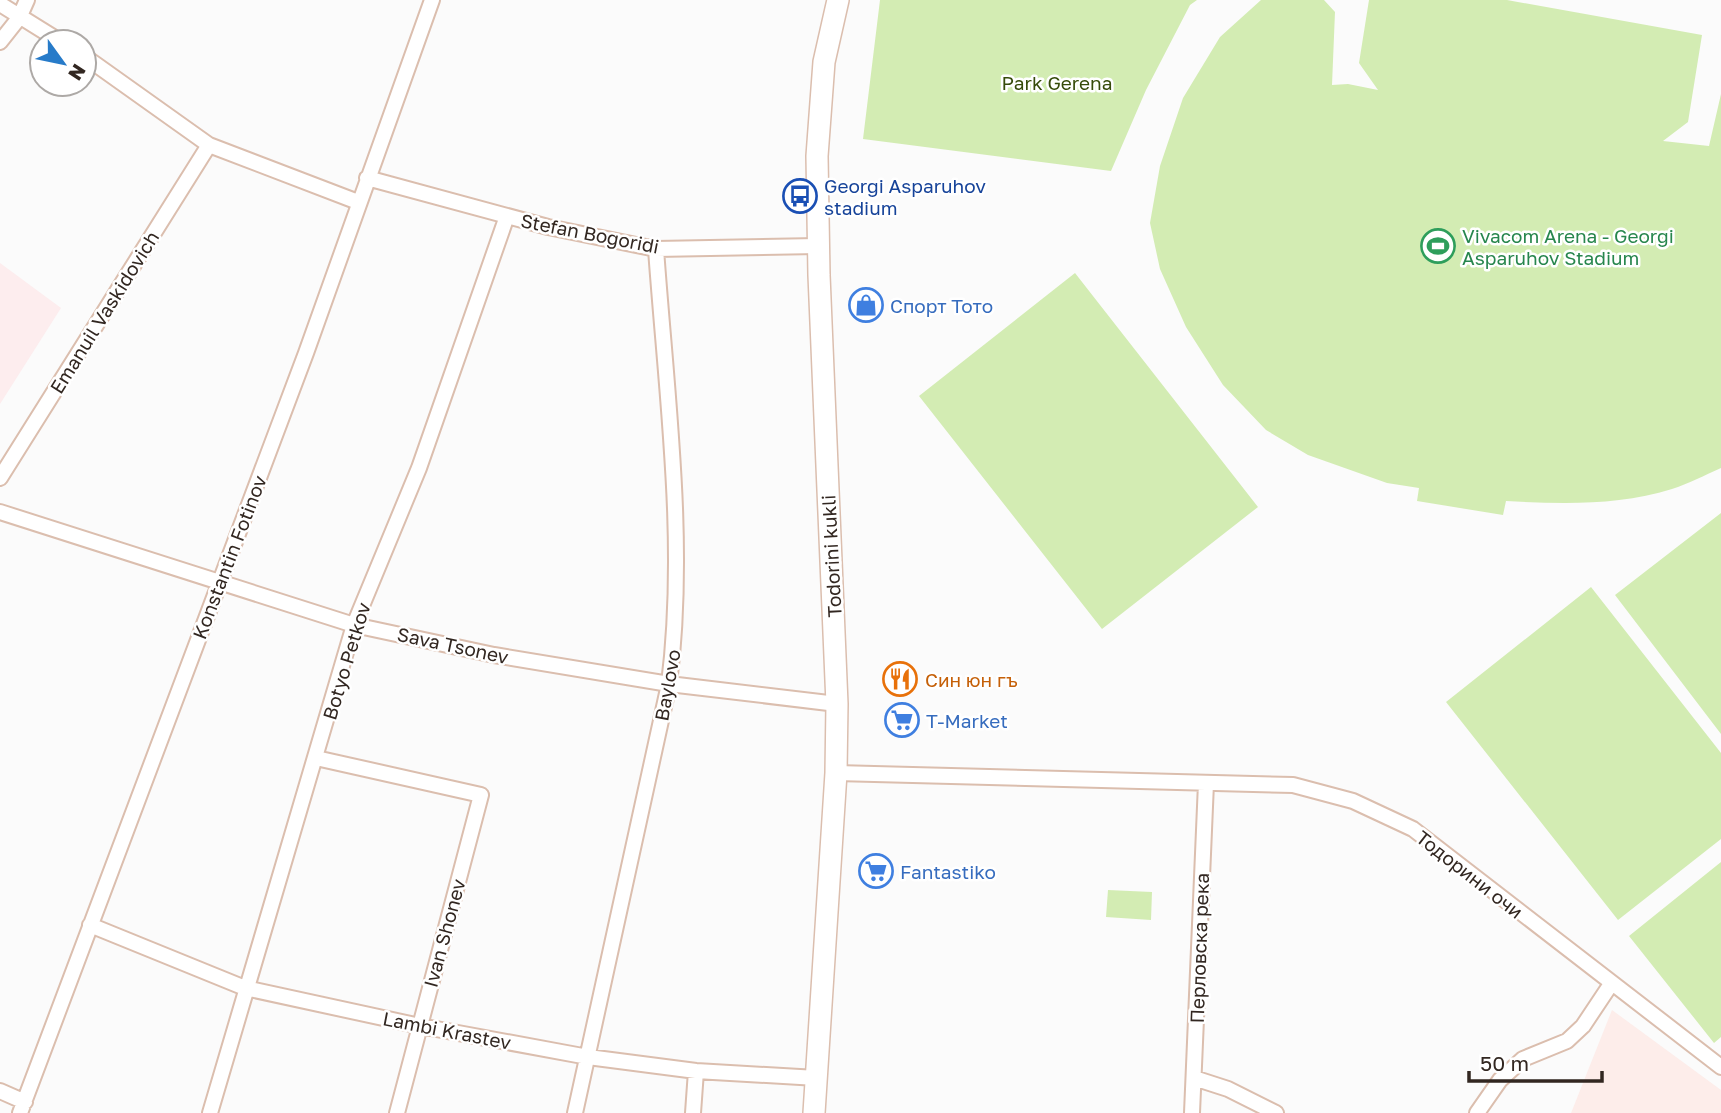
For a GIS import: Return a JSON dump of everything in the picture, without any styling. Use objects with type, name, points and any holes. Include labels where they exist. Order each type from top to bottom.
[{"type":"street","points":[[0,42],[19,18],[27,0]]},
{"type":"street","name":"Konstantin Fotinov","points":[[23,1107],[306,353],[432,0]]},
{"type":"street","name":"Todorini kukli","points":[[814,1113],[836,773],[837,704],[818,246],[817,139],[824,62],[838,0]]},
{"type":"street","points":[[0,4],[36,28]]},
{"type":"street","points":[[98,66],[209,145],[358,202]]},
{"type":"street","name":"Emanuil Vaskidovich","points":[[0,478],[209,145]]},
{"type":"street","name":"Stefan Bogoridi","points":[[367,178],[507,216],[656,249],[818,246]]},
{"type":"street","name":"Botyo Petkov","points":[[210,1113],[354,625],[419,468],[507,216]]},
{"type":"street","name":"Baylovo","points":[[575,1113],[669,684],[676,634],[676,584],[656,249]]},
{"type":"street","name":"Sava Tsonev","points":[[0,512],[354,625],[494,655],[669,684],[837,704]]},
{"type":"street","name":"Ivan Shonev","points":[[316,758],[481,794],[397,1113]]},
{"type":"street","name":"Тодорини очи","points":[[836,773],[1293,785],[1353,801],[1413,830],[1721,1068]]},
{"type":"street","name":"Перловска река","points":[[1192,1113],[1206,783]]},
{"type":"street","name":"Lambi Krastev","points":[[90,925],[245,988],[419,1026],[588,1058],[696,1071],[817,1079]]},
{"type":"street","points":[[1477,1113],[1500,1080],[1523,1059],[1567,1041],[1583,1026],[1611,984]]},
{"type":"street","points":[[693,1113],[696,1071]]},
{"type":"street","points":[[1194,1078],[1228,1088],[1276,1113]]},
{"type":"street","points":[[0,1091],[23,1107]]},
{"type":"shaded area","points":[[0,263],[61,308],[0,404]]},
{"type":"shaded area","points":[[1612,1010],[1721,1090],[1721,1113],[1571,1113]]},
{"type":"green space","name":"Park Gerena","points":[[880,0],[1197,0],[1190,5],[1146,90],[1111,171],[863,139]]},
{"type":"green space","name":"Vivacom Arena - Georgi Asparuhov Stadium","points":[[1261,0],[1324,0],[1335,12],[1332,85],[1348,84],[1378,90],[1359,63],[1369,0],[1507,0],[1702,35],[1688,122],[1663,141],[1709,146],[1721,94],[1721,468],[1652,495],[1568,503],[1506,501],[1503,515],[1417,501],[1419,488],[1387,483],[1308,455],[1266,430],[1223,385],[1186,327],[1160,269],[1150,223],[1160,166],[1183,98],[1220,37]]},
{"type":"green space","points":[[1075,273],[1258,507],[1102,629],[919,396]]},
{"type":"green space","points":[[1721,513],[1721,734],[1615,595]]},
{"type":"green space","points":[[1591,587],[1721,753],[1721,839],[1618,920],[1446,702]]},
{"type":"green space","points":[[1721,862],[1721,1037],[1714,1043],[1629,936]]},
{"type":"green space","points":[[1108,890],[1152,892],[1151,920],[1106,917]]},
{"type":"place","name":"Georgi Asparuhov stadium","points":[[800,196]]},
{"type":"place","name":"Vivacom Arena - Georgi Asparuhov Stadium","points":[[1438,246]]},
{"type":"place","name":"Спорт Тото","points":[[866,305]]},
{"type":"place","name":"Син юн гъ","points":[[900,679]]},
{"type":"place","name":"T-Market","points":[[902,720]]},
{"type":"place","name":"Fantastiko","points":[[876,871]]}]
